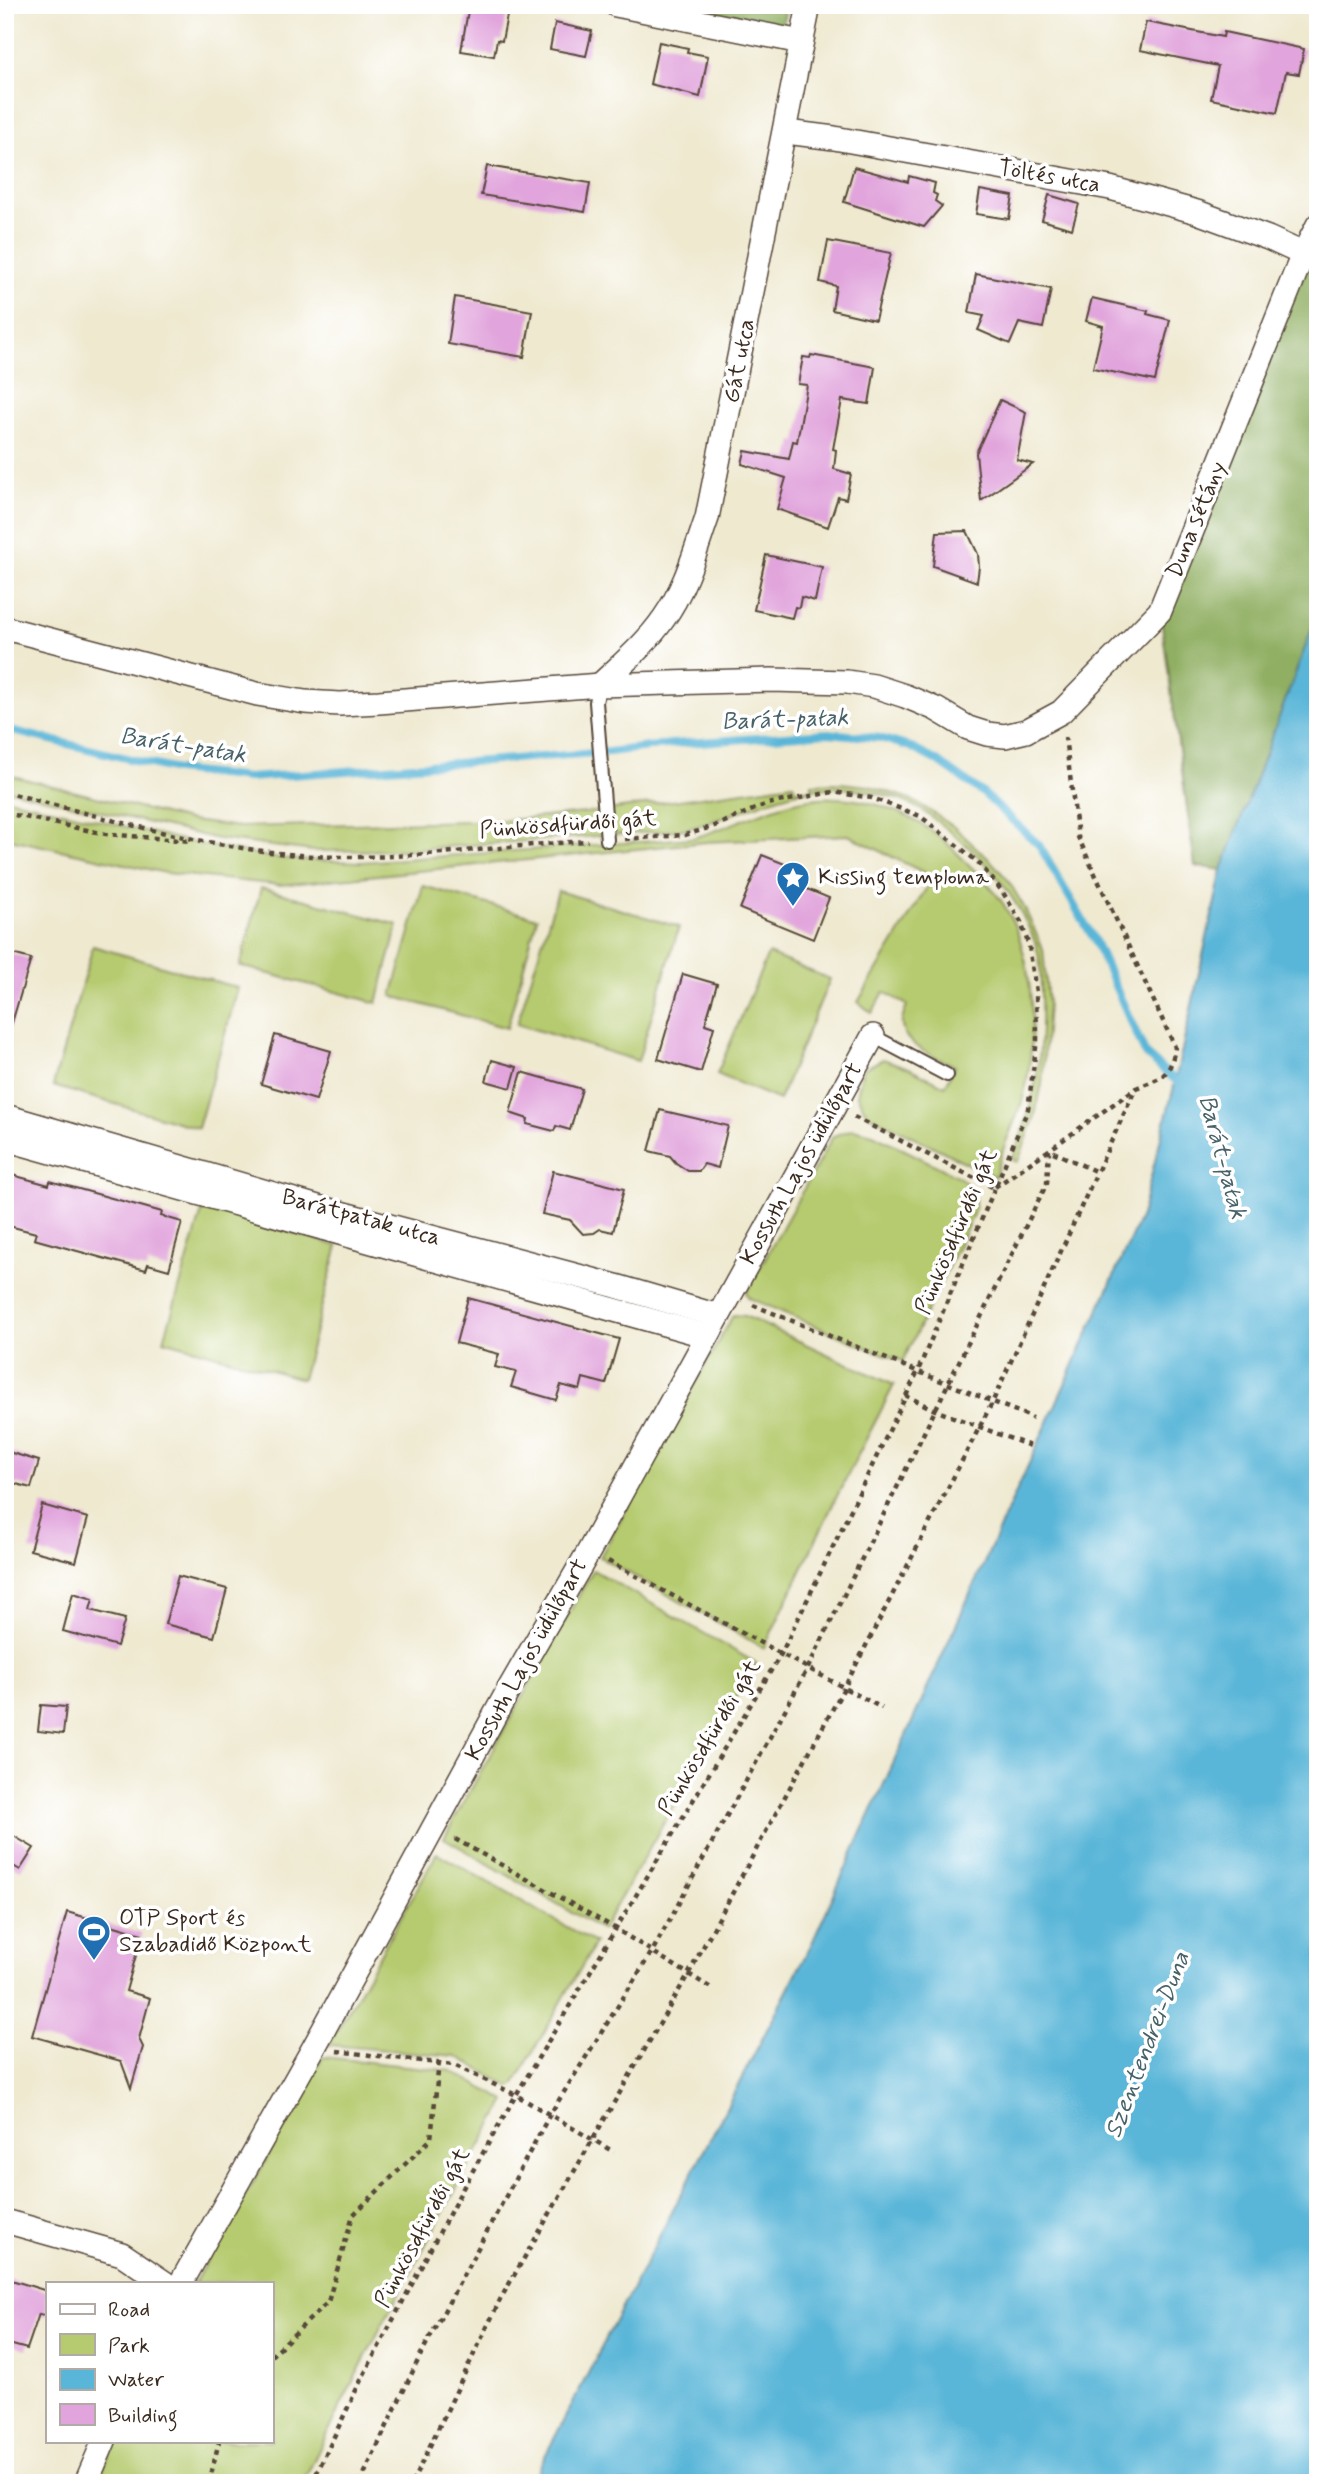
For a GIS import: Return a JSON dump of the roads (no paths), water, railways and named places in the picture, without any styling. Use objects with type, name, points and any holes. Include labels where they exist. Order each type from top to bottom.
[{"type":"street","points":[[615,5],[801,42]]},
{"type":"street","name":"Gát utca","points":[[600,685],[663,620],[688,571],[707,519],[786,132],[809,5]]},
{"type":"street","name":"Töltés utca","points":[[786,132],[834,138],[1110,188],[1197,212],[1303,254]]},
{"type":"street","name":"Duna sétány","points":[[600,685],[771,680],[847,682],[874,686],[905,696],[936,709],[968,728],[1005,736],[1026,731],[1061,712],[1160,611],[1303,254],[1318,225]]},
{"type":"street","points":[[5,628],[257,694],[305,702],[379,702],[600,685]]},
{"type":"street","name":"Kossuth Lajos üdülőpart","points":[[182,2282],[873,1036]]},
{"type":"street","name":"Barátpatak utca","points":[[5,1116],[318,1207],[529,1275],[582,1302],[713,1326]]},
{"type":"street","name":"Barátpatak utca","points":[[5,1139],[529,1275],[590,1279],[713,1326]]},
{"type":"street","points":[[5,2221],[122,2254],[164,2282]]},
{"type":"street","points":[[86,2483],[104,2442]]},
{"type":"lane","points":[[600,685],[596,702],[607,840]]},
{"type":"lane","points":[[873,1036],[947,1075]]},
{"type":"lane","points":[[582,1302],[590,1279]]},
{"type":"water","name":"Szentendrei-Duna","points":[[1318,613],[1318,2483],[531,2483],[812,1943],[1141,1216],[1173,1090],[1222,870]]},
{"type":"waterway","name":"Barát-patak","points":[[5,729],[176,770],[248,778],[828,733],[880,738],[910,747],[939,762],[983,793],[1039,845],[1095,941],[1146,1055],[1181,1085]]},
{"type":"place","name":"Kissing temploma","points":[[793,908]]},
{"type":"place","name":"OTP Sport és Szabadidő Központ","points":[[94,1962]]}]
